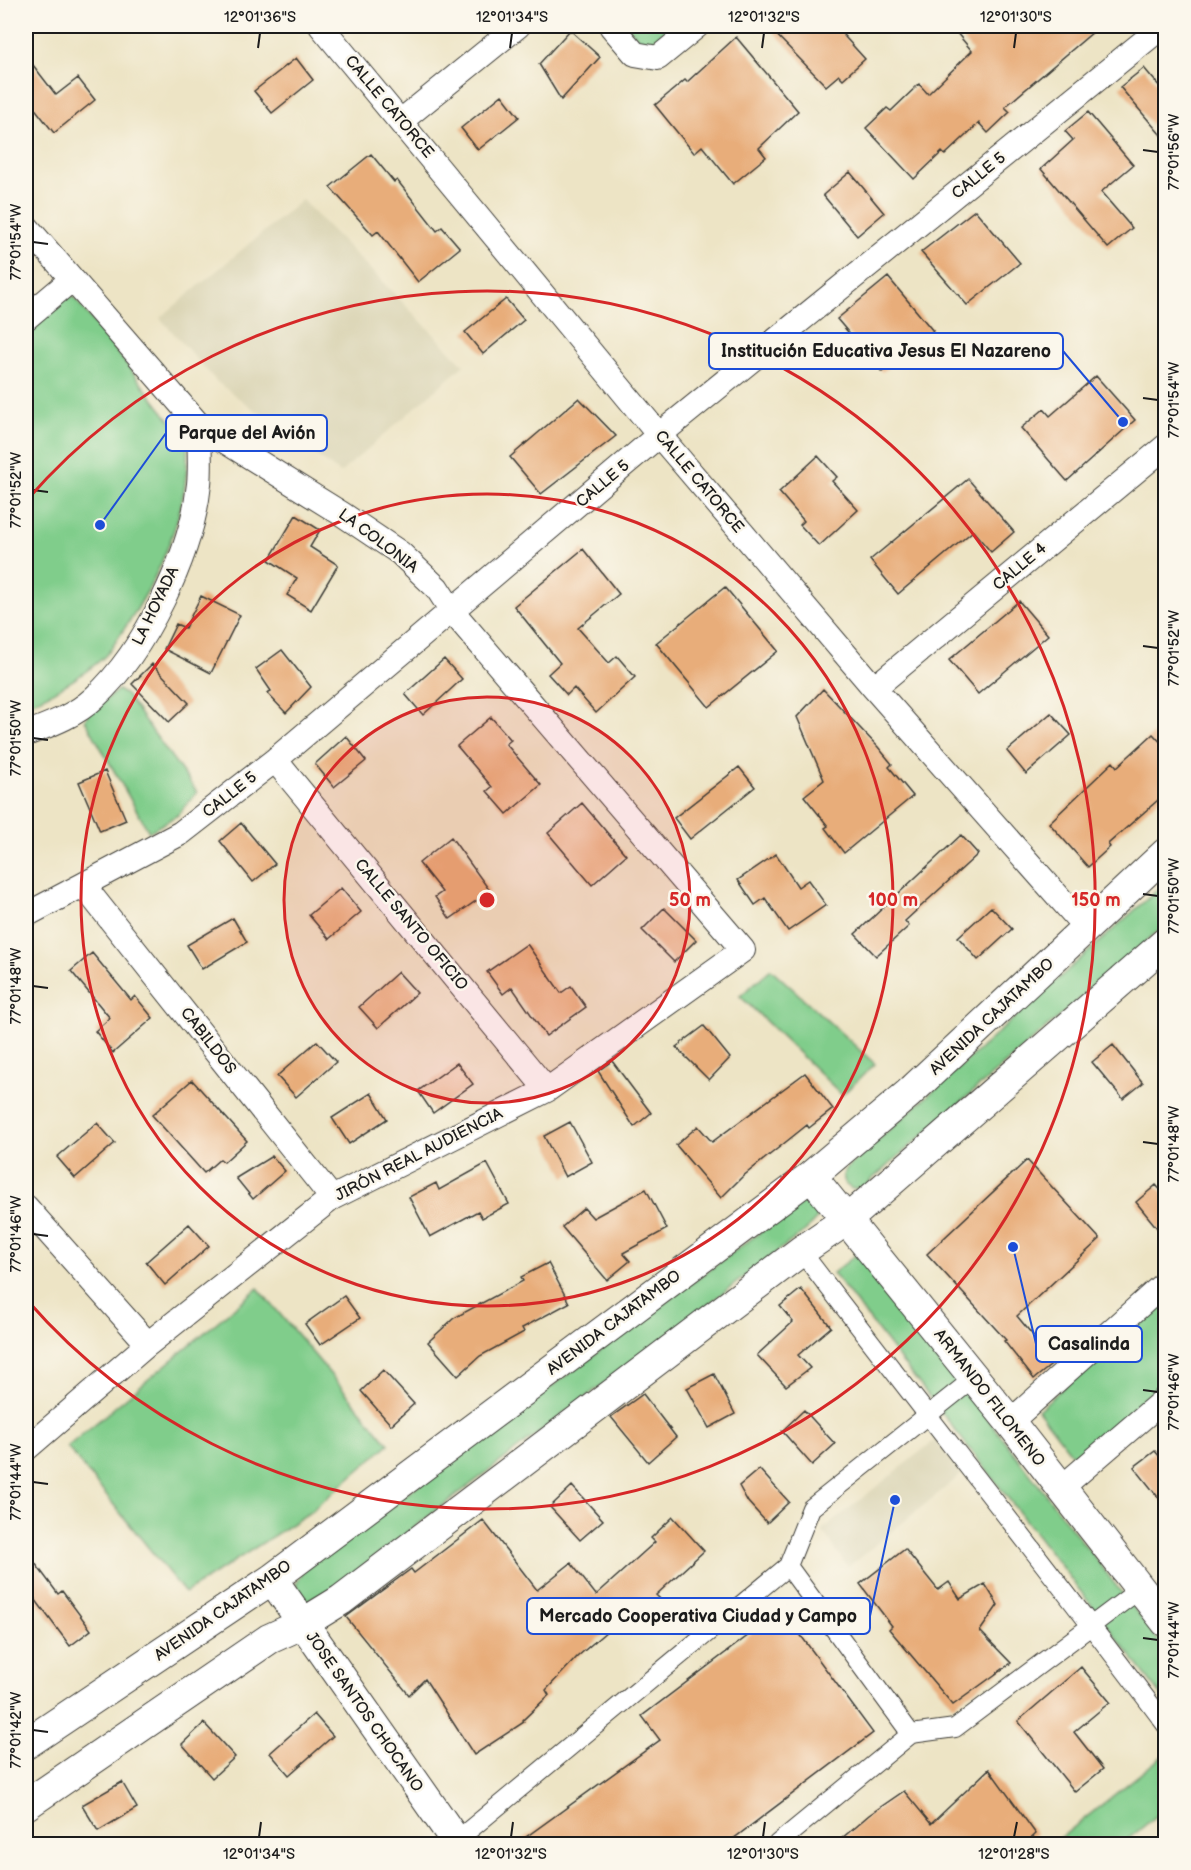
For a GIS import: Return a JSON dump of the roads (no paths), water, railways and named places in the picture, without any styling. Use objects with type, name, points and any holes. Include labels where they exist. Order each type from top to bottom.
[{"type":"street","name":"CALLE CATORCE","points":[[321,26],[659,435],[874,688],[1087,929]]},
{"type":"street","points":[[401,122],[518,26]]},
{"type":"street","points":[[611,26],[634,54],[658,58],[697,26]]},
{"type":"street","name":"CALLE 5","points":[[26,915],[181,833],[275,760],[659,435],[1162,26]]},
{"type":"street","name":"LA COLONIA","points":[[26,226],[199,425],[342,513],[400,553],[437,588],[452,611],[743,950]]},
{"type":"street","points":[[26,318],[71,280]]},
{"type":"street","name":"LA HOYADA","points":[[26,735],[58,722],[93,700],[124,667],[150,626],[186,542],[199,484],[199,425]]},
{"type":"street","name":"CALLE 4","points":[[874,688],[1166,446]]},
{"type":"street","name":"CALLE SANTO OFICIO","points":[[275,760],[547,1090]]},
{"type":"street","name":"AVENIDA CAJATAMBO","points":[[26,1744],[272,1579],[811,1176],[908,1094],[1166,853]]},
{"type":"street","name":"CABILDOS","points":[[84,885],[332,1198]]},
{"type":"street","points":[[26,1806],[269,1639],[302,1624],[341,1600],[801,1251],[848,1219],[1166,942]]},
{"type":"street","name":"JIRÓN REAL AUDIENCIA","points":[[26,1449],[148,1344],[332,1198],[547,1090],[743,950]]},
{"type":"street","name":"ARMANDO FILOMENO","points":[[811,1176],[1010,1422],[1166,1622]]},
{"type":"street","points":[[26,1207],[148,1344]]},
{"type":"street","points":[[801,1251],[927,1417],[1092,1625],[1166,1725]]},
{"type":"street","points":[[1010,1422],[1166,1282]]},
{"type":"street","points":[[457,1843],[788,1566],[811,1508],[974,1379]]},
{"type":"street","points":[[1060,1489],[1166,1398]]},
{"type":"street","points":[[788,1566],[911,1734]]},
{"type":"street","name":"JOSE SANTOS CHOCANO","points":[[272,1579],[457,1843]]},
{"type":"street","points":[[777,1845],[911,1734],[955,1728],[1140,1589]]},
{"type":"place","name":"Institución Educativa Jesus El Nazareno","points":[[1123,422]]},
{"type":"place","name":"Parque del Avión","points":[[100,525]]},
{"type":"place","name":"Casalinda","points":[[1013,1247]]},
{"type":"place","name":"Mercado Cooperativa Ciudad y Campo","points":[[895,1500]]}]
